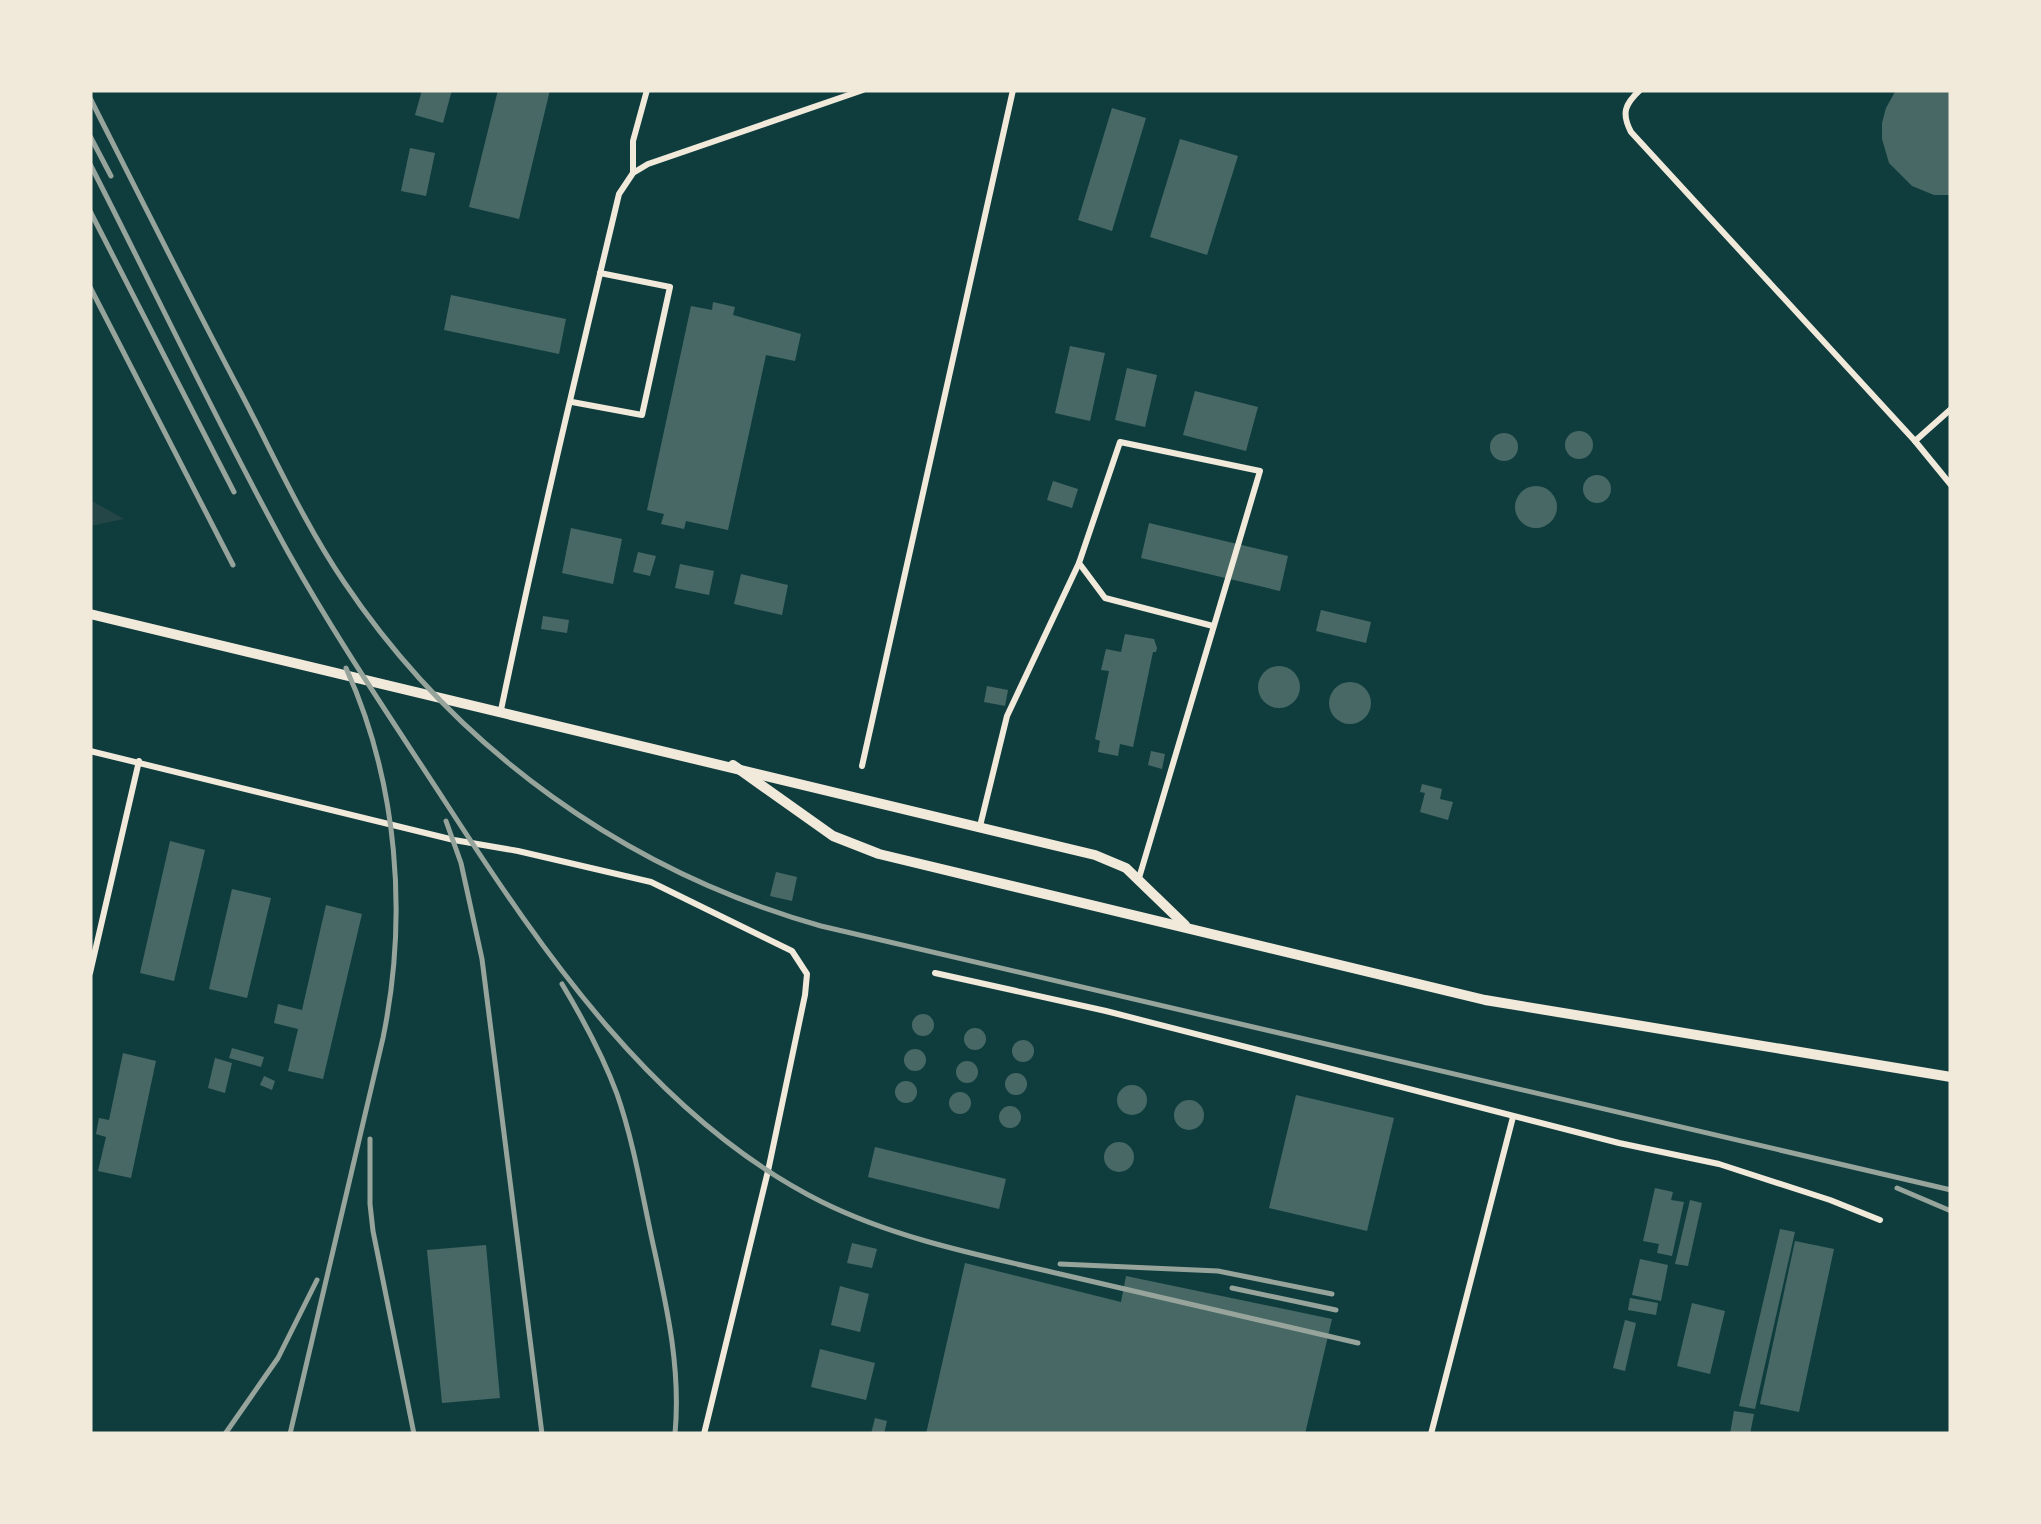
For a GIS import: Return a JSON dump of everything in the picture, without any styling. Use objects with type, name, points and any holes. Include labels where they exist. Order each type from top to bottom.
[{"type":"street","points":[[90,614],[1095,855],[1126,868],[1171,914],[1194,930]]},
{"type":"street","points":[[734,766],[850,846],[1485,1000],[1951,1077]]},
{"type":"lane","points":[[633,174],[633,142],[647,90]]},
{"type":"lane","points":[[501,710],[542,514],[619,194],[633,174],[648,164],[864,90]]},
{"type":"lane","points":[[862,766],[1013,90]]},
{"type":"lane","points":[[1640,90],[1625,107],[1624,118],[1631,132],[1916,441],[1951,485]]},
{"type":"lane","points":[[572,402],[642,415],[670,287],[600,272]]},
{"type":"lane","points":[[1916,441],[1951,409]]},
{"type":"lane","points":[[980,826],[1006,716],[1079,563],[1120,442],[1260,471],[1139,878]]},
{"type":"lane","points":[[1079,563],[1105,598],[1213,626]]},
{"type":"lane","points":[[90,751],[422,832],[651,882],[714,910],[799,956],[807,974],[804,995],[768,1171],[704,1434]]},
{"type":"lane","points":[[90,973],[139,762]]},
{"type":"lane","points":[[935,973],[1106,1011],[1513,1117],[1718,1164],[1880,1220]]},
{"type":"lane","points":[[1431,1434],[1513,1117]]},
{"type":"shaded area","points":[[90,500],[124,519],[90,526]]},
{"type":"building","points":[[422,90],[452,90],[443,123],[415,115]]},
{"type":"building","points":[[498,90],[550,90],[519,219],[469,207]]},
{"type":"building","points":[[1896,90],[1951,90],[1951,195],[1934,195],[1912,186],[1889,163],[1882,123]]},
{"type":"building","points":[[1112,108],[1146,118],[1112,231],[1078,220]]},
{"type":"building","points":[[1180,139],[1238,156],[1207,255],[1150,237]]},
{"type":"building","points":[[410,148],[435,153],[426,196],[401,191]]},
{"type":"building","points":[[451,295],[566,319],[559,354],[444,330]]},
{"type":"building","points":[[713,302],[735,307],[733,315],[801,334],[795,361],[766,355],[728,530],[686,521],[684,529],[661,524],[664,514],[647,510],[691,306],[712,310]]},
{"type":"building","points":[[1070,346],[1105,353],[1090,421],[1055,413]]},
{"type":"building","points":[[1127,368],[1157,375],[1145,427],[1115,420]]},
{"type":"building","points":[[1195,391],[1258,407],[1246,451],[1183,435]]},
{"type":"building","points":[[1579,431],[1589,435],[1593,445],[1589,455],[1579,459],[1569,455],[1565,445],[1569,435]]},
{"type":"building","points":[[1504,433],[1514,437],[1518,447],[1514,457],[1504,461],[1494,457],[1490,447],[1494,437]]},
{"type":"building","points":[[1597,475],[1607,479],[1611,489],[1607,499],[1597,503],[1587,499],[1583,489],[1587,479]]},
{"type":"building","points":[[1053,481],[1078,489],[1072,508],[1047,500]]},
{"type":"building","points":[[1536,486],[1551,492],[1557,507],[1551,522],[1536,528],[1521,522],[1515,507],[1521,492]]},
{"type":"building","points":[[1149,523],[1288,556],[1280,591],[1141,558]]},
{"type":"building","points":[[571,528],[622,539],[613,584],[562,573]]},
{"type":"building","points":[[638,552],[656,556],[650,576],[633,572]]},
{"type":"building","points":[[680,564],[714,571],[709,595],[675,588]]},
{"type":"building","points":[[741,574],[788,585],[782,615],[734,604]]},
{"type":"building","points":[[1321,610],[1371,622],[1366,643],[1316,631]]},
{"type":"building","points":[[543,616],[569,620],[567,633],[541,629]]},
{"type":"building","points":[[1125,634],[1154,639],[1157,648],[1133,747],[1120,744],[1118,756],[1098,752],[1100,741],[1095,739],[1109,671],[1101,670],[1106,649],[1121,652]]},
{"type":"building","points":[[1279,666],[1294,672],[1300,687],[1294,702],[1279,708],[1264,702],[1258,687],[1264,672]]},
{"type":"building","points":[[1350,682],[1365,688],[1371,703],[1365,718],[1350,724],[1335,718],[1329,703],[1335,688]]},
{"type":"building","points":[[987,686],[1008,690],[1005,706],[984,702]]},
{"type":"building","points":[[1151,751],[1165,754],[1162,769],[1148,765]]},
{"type":"building","points":[[1422,784],[1442,789],[1440,799],[1453,802],[1448,820],[1420,812],[1425,793],[1420,792]]},
{"type":"building","points":[[170,841],[205,850],[174,981],[140,973]]},
{"type":"building","points":[[776,872],[797,877],[792,901],[770,896]]},
{"type":"building","points":[[232,889],[271,898],[247,998],[209,989]]},
{"type":"building","points":[[326,905],[362,914],[323,1079],[288,1071],[298,1029],[274,1023],[278,1004],[302,1010]]},
{"type":"building","points":[[919,1014],[927,1014],[934,1025],[927,1036],[919,1036],[912,1029],[912,1021]]},
{"type":"building","points":[[971,1028],[979,1028],[986,1039],[979,1050],[971,1050],[964,1043],[964,1035]]},
{"type":"building","points":[[1019,1040],[1027,1040],[1034,1051],[1027,1062],[1019,1062],[1012,1055],[1012,1047]]},
{"type":"building","points":[[232,1048],[264,1057],[261,1067],[229,1058]]},
{"type":"building","points":[[915,1049],[923,1052],[923,1068],[915,1071],[907,1068],[904,1060],[907,1052]]},
{"type":"building","points":[[123,1053],[156,1061],[131,1178],[98,1171],[106,1137],[96,1134],[99,1118],[109,1120]]},
{"type":"building","points":[[215,1058],[232,1063],[225,1093],[208,1088]]},
{"type":"building","points":[[963,1061],[971,1061],[978,1072],[971,1083],[963,1083],[956,1076],[956,1068]]},
{"type":"building","points":[[1012,1073],[1020,1073],[1027,1084],[1020,1095],[1012,1095],[1005,1088],[1005,1080]]},
{"type":"building","points":[[264,1076],[275,1081],[272,1090],[260,1085]]},
{"type":"building","points":[[902,1081],[910,1081],[917,1092],[910,1103],[902,1103],[895,1096],[895,1088]]},
{"type":"building","points":[[1132,1085],[1143,1089],[1147,1100],[1143,1111],[1132,1115],[1121,1111],[1117,1100],[1121,1089]]},
{"type":"building","points":[[956,1092],[964,1092],[971,1103],[964,1114],[956,1114],[949,1107],[949,1099]]},
{"type":"building","points":[[1296,1095],[1394,1118],[1367,1231],[1269,1208]]},
{"type":"building","points":[[1189,1100],[1200,1104],[1204,1115],[1200,1126],[1189,1130],[1178,1126],[1174,1115],[1178,1104]]},
{"type":"building","points":[[1006,1106],[1014,1106],[1021,1117],[1014,1128],[1006,1128],[999,1121],[999,1113]]},
{"type":"building","points":[[1119,1142],[1130,1146],[1134,1157],[1130,1168],[1119,1172],[1108,1168],[1104,1157],[1108,1146]]},
{"type":"building","points":[[875,1147],[1006,1179],[999,1209],[868,1177]]},
{"type":"building","points":[[1655,1188],[1673,1192],[1671,1200],[1684,1202],[1672,1256],[1657,1253],[1659,1244],[1643,1241]]},
{"type":"building","points":[[1690,1200],[1702,1203],[1688,1266],[1675,1264]]},
{"type":"building","points":[[1780,1229],[1795,1232],[1755,1409],[1739,1406]]},
{"type":"building","points":[[1795,1241],[1834,1249],[1799,1412],[1760,1404]]},
{"type":"building","points":[[852,1243],[877,1249],[872,1268],[847,1263]]},
{"type":"building","points":[[486,1245],[500,1398],[442,1403],[427,1250]]},
{"type":"building","points":[[1640,1259],[1668,1265],[1661,1301],[1632,1295]]},
{"type":"building","points":[[965,1263],[1121,1302],[1126,1276],[1332,1319],[1305,1434],[926,1434]]},
{"type":"building","points":[[840,1286],[869,1294],[860,1332],[831,1325]]},
{"type":"building","points":[[1630,1298],[1658,1303],[1656,1315],[1628,1310]]},
{"type":"building","points":[[1692,1303],[1725,1311],[1710,1374],[1677,1366]]},
{"type":"building","points":[[1625,1320],[1636,1323],[1625,1371],[1613,1368]]},
{"type":"building","points":[[820,1349],[875,1363],[866,1400],[811,1387]]},
{"type":"building","points":[[1734,1411],[1754,1414],[1750,1434],[1730,1434]]},
{"type":"building","points":[[875,1418],[887,1421],[884,1434],[871,1434]]},
{"type":"railway","points":[[90,98],[290,490],[344,582],[389,643],[439,699],[493,750],[614,837],[680,873],[821,926],[1951,1190]]},
{"type":"railway","points":[[90,136],[111,176]]},
{"type":"railway","points":[[90,164],[237,456],[325,616],[523,917],[608,1028],[656,1079],[707,1126],[762,1167],[822,1202],[879,1226],[969,1253],[1358,1343]]},
{"type":"railway","points":[[90,211],[234,492]]},
{"type":"railway","points":[[90,287],[233,565]]},
{"type":"railway","points":[[290,1434],[383,1038],[395,945],[396,898],[387,803],[364,712],[346,668]]},
{"type":"railway","points":[[446,821],[461,863],[482,959],[542,1434]]},
{"type":"railway","points":[[562,984],[617,1094],[633,1150],[672,1338],[675,1434]]},
{"type":"railway","points":[[370,1139],[373,1231],[414,1434]]},
{"type":"railway","points":[[1897,1188],[1951,1211]]},
{"type":"railway","points":[[1060,1264],[1218,1271],[1332,1294]]},
{"type":"railway","points":[[225,1434],[278,1358],[317,1280]]},
{"type":"railway","points":[[1232,1288],[1336,1310]]}]
